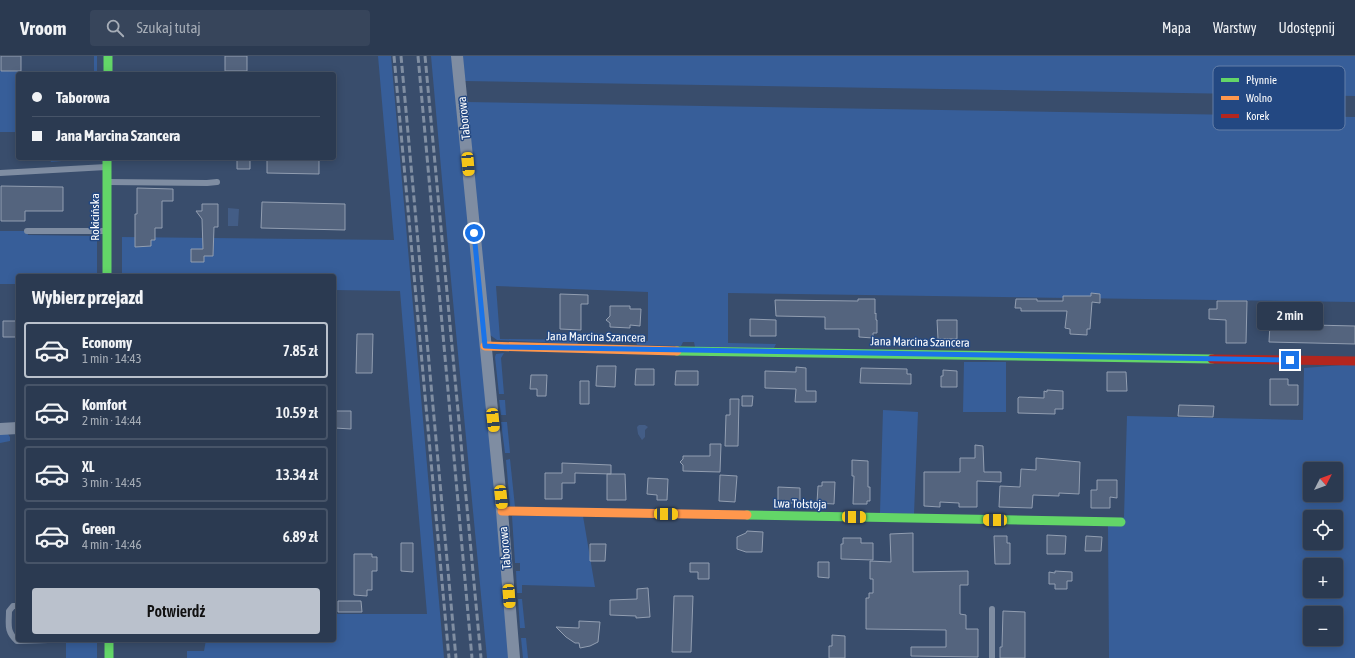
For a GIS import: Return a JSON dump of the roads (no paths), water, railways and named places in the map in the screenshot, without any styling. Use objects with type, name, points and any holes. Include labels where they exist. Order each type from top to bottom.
[{"type":"street","points":[[108,56],[108,72]]},
{"type":"street","name":"Taborowa","points":[[457,56],[502,511],[514,658]]},
{"type":"street","name":"Rokicińska","points":[[107,162],[107,274]]},
{"type":"street","name":"Jana Marcina Szancera","points":[[485,346],[619,350],[1355,361]]},
{"type":"street","points":[[0,429],[16,428]]},
{"type":"street","name":"Lwa Tołstoja","points":[[502,511],[1120,522]]},
{"type":"street","points":[[109,642],[109,658]]},
{"type":"lane","points":[[0,173],[107,162]]},
{"type":"lane","points":[[108,182],[217,182]]},
{"type":"lane","points":[[27,231],[107,231]]},
{"type":"lane","points":[[16,606],[9,610],[9,632],[16,639]]},
{"type":"lane","points":[[992,609],[992,658]]},
{"type":"railway","points":[[394,56],[449,658]]},
{"type":"railway","points":[[401,56],[456,658]]},
{"type":"railway","points":[[418,56],[472,658]]},
{"type":"railway","points":[[425,56],[481,658]]}]
